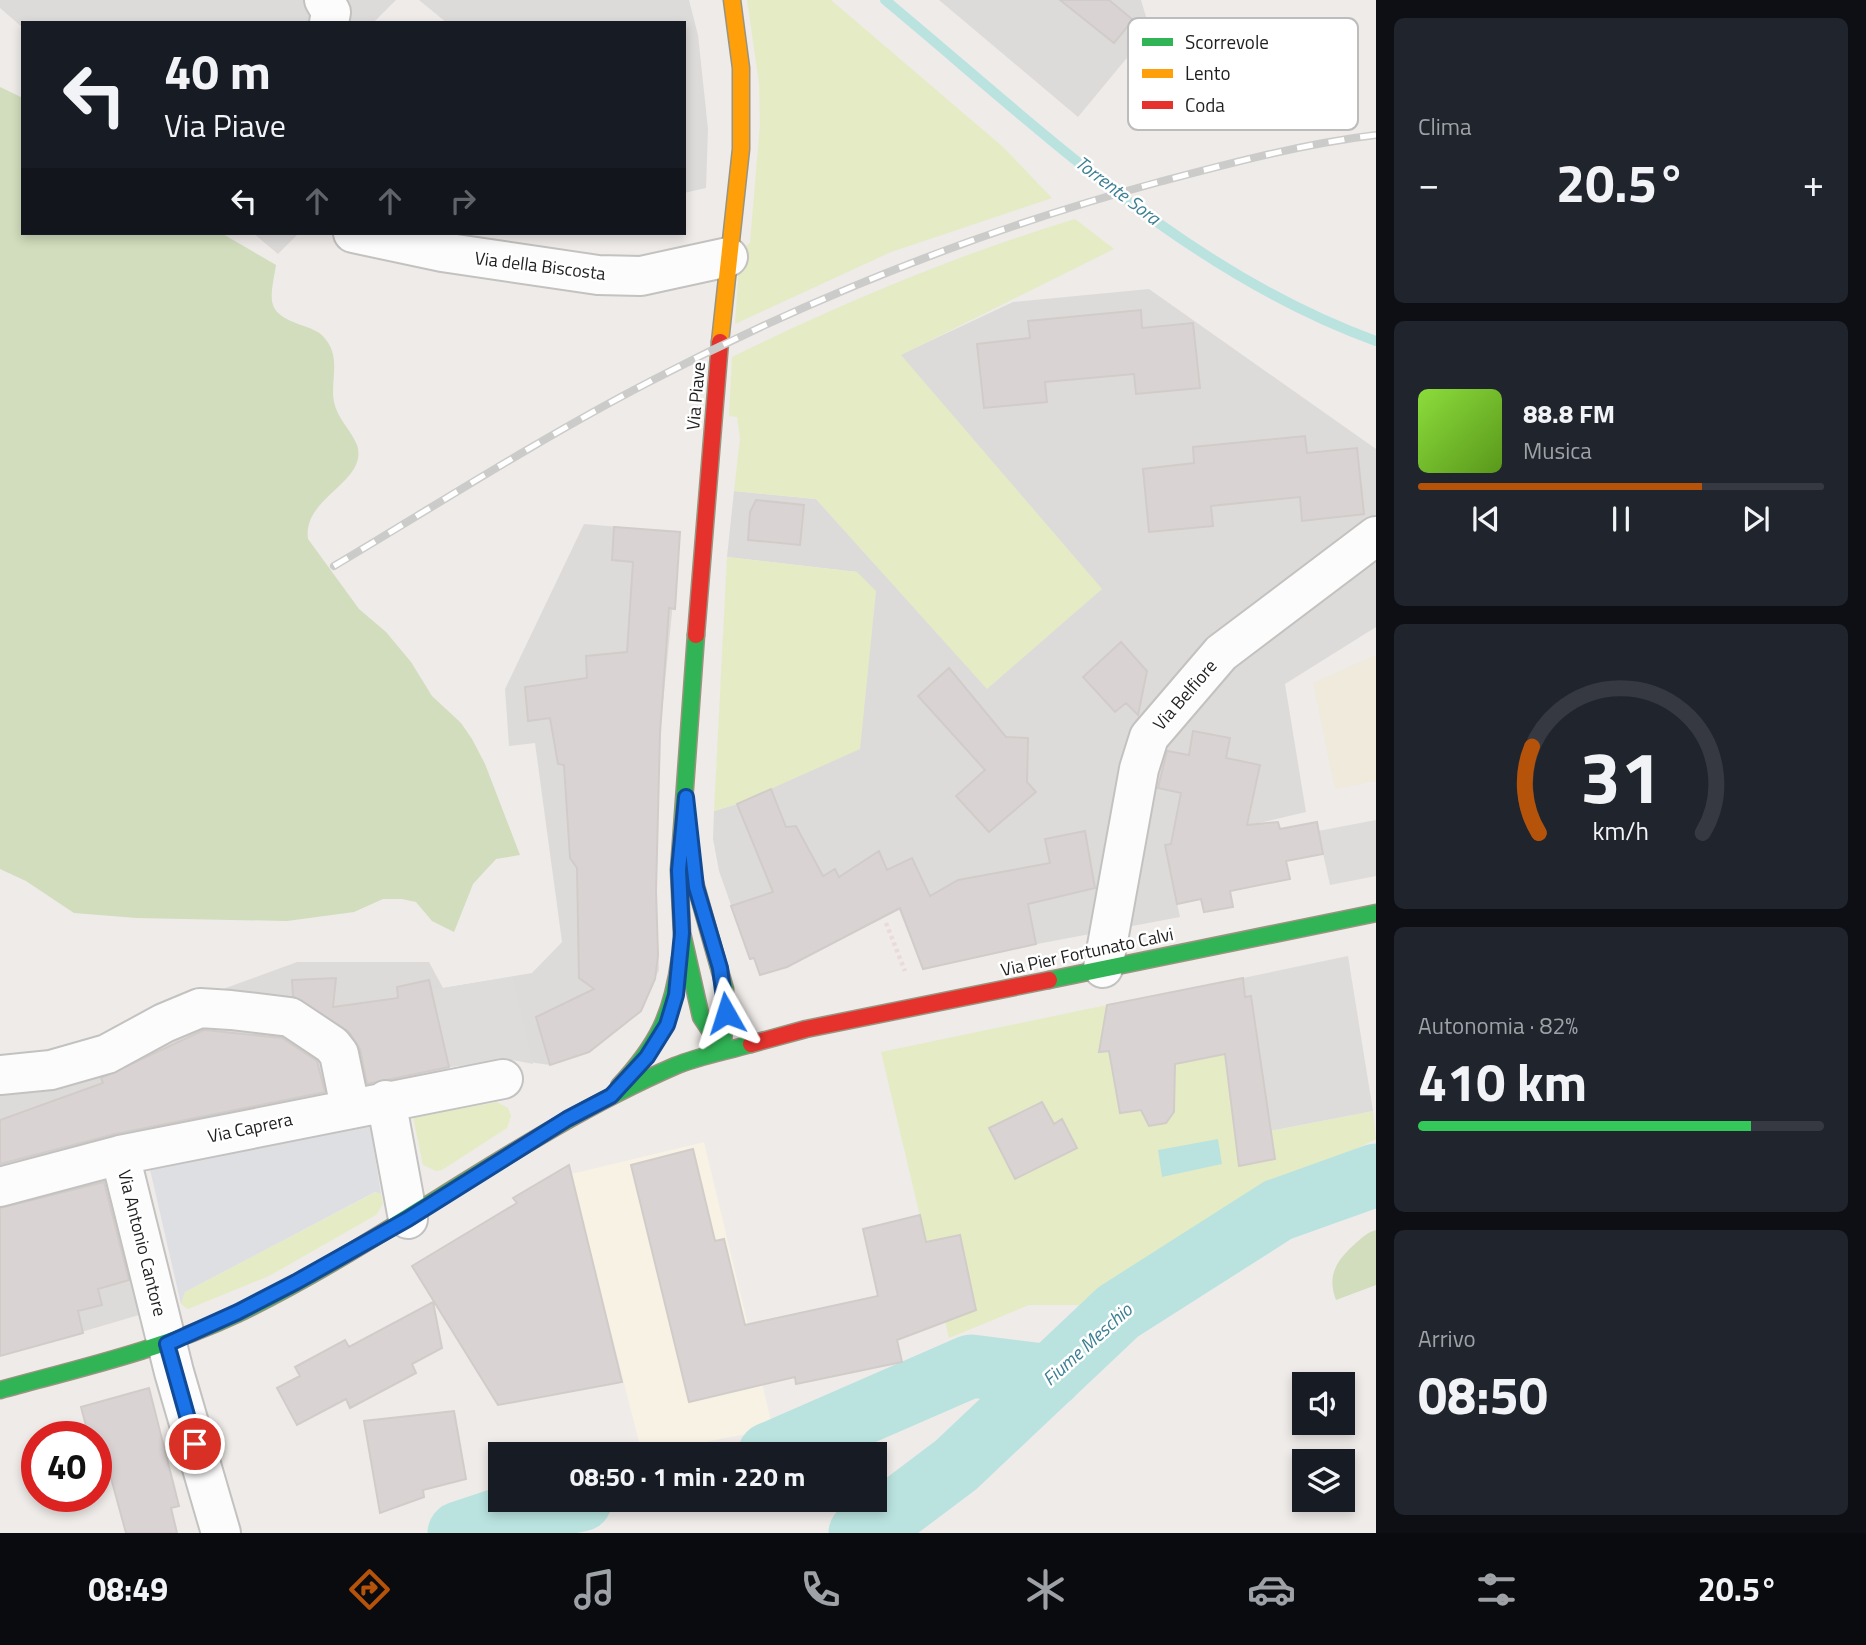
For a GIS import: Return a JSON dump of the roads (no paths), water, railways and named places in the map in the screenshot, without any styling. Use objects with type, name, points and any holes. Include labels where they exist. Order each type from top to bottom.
[{"type":"main road","name":"Via Piave","points":[[723,1050],[701,1017],[682,933],[679,870],[702,546],[728,257],[741,149],[743,101],[732,0]]},
{"type":"main road","name":"Via Piave","points":[[686,797],[696,887],[720,968],[726,1001],[723,1050]]},
{"type":"main road","name":"Via Pier Fortunato Calvi","points":[[0,1390],[167,1344],[238,1312],[408,1219],[567,1119],[678,1065],[723,1050],[806,1029],[1376,913]]},
{"type":"main road","points":[[611,1096],[647,1057],[667,1025],[676,995],[682,933]]},
{"type":"main road","points":[[720,968],[742,1005]]},
{"type":"main road","points":[[768,1024],[806,1029]]},
{"type":"street","points":[[324,0],[331,12],[329,21]]},
{"type":"street","name":"Via della Biscosta","points":[[362,235],[442,252],[598,275],[641,276],[728,257]]},
{"type":"street","name":"Via Belfiore","points":[[1103,968],[1139,769],[1149,737],[1221,653],[1376,536]]},
{"type":"street","points":[[0,1074],[51,1070],[107,1054],[164,1023],[200,1008],[290,1017],[332,1045],[368,1103],[408,1219]]},
{"type":"street","name":"Via Caprera","points":[[0,1187],[120,1155],[368,1103],[503,1079]]},
{"type":"street","name":"Via Antonio Cantore","points":[[120,1155],[167,1344],[221,1533]]},
{"type":"water","points":[[1218,1139],[1222,1164],[1162,1177],[1158,1150]]},
{"type":"waterway","name":"Torrente Sora","points":[[885,0],[1057,145],[1178,236],[1241,277],[1307,312],[1376,341]]},
{"type":"waterway","name":"Fiume Meschio","points":[[860,1533],[895,1511],[956,1465],[1118,1312],[1278,1210],[1376,1175]]},
{"type":"waterway","points":[[797,1442],[971,1366],[1051,1376]]},
{"type":"waterway","points":[[459,1533],[522,1512]]},
{"type":"railway","points":[[334,566],[609,403],[710,351],[835,294],[962,244],[1093,201],[1267,155],[1376,135]]}]
